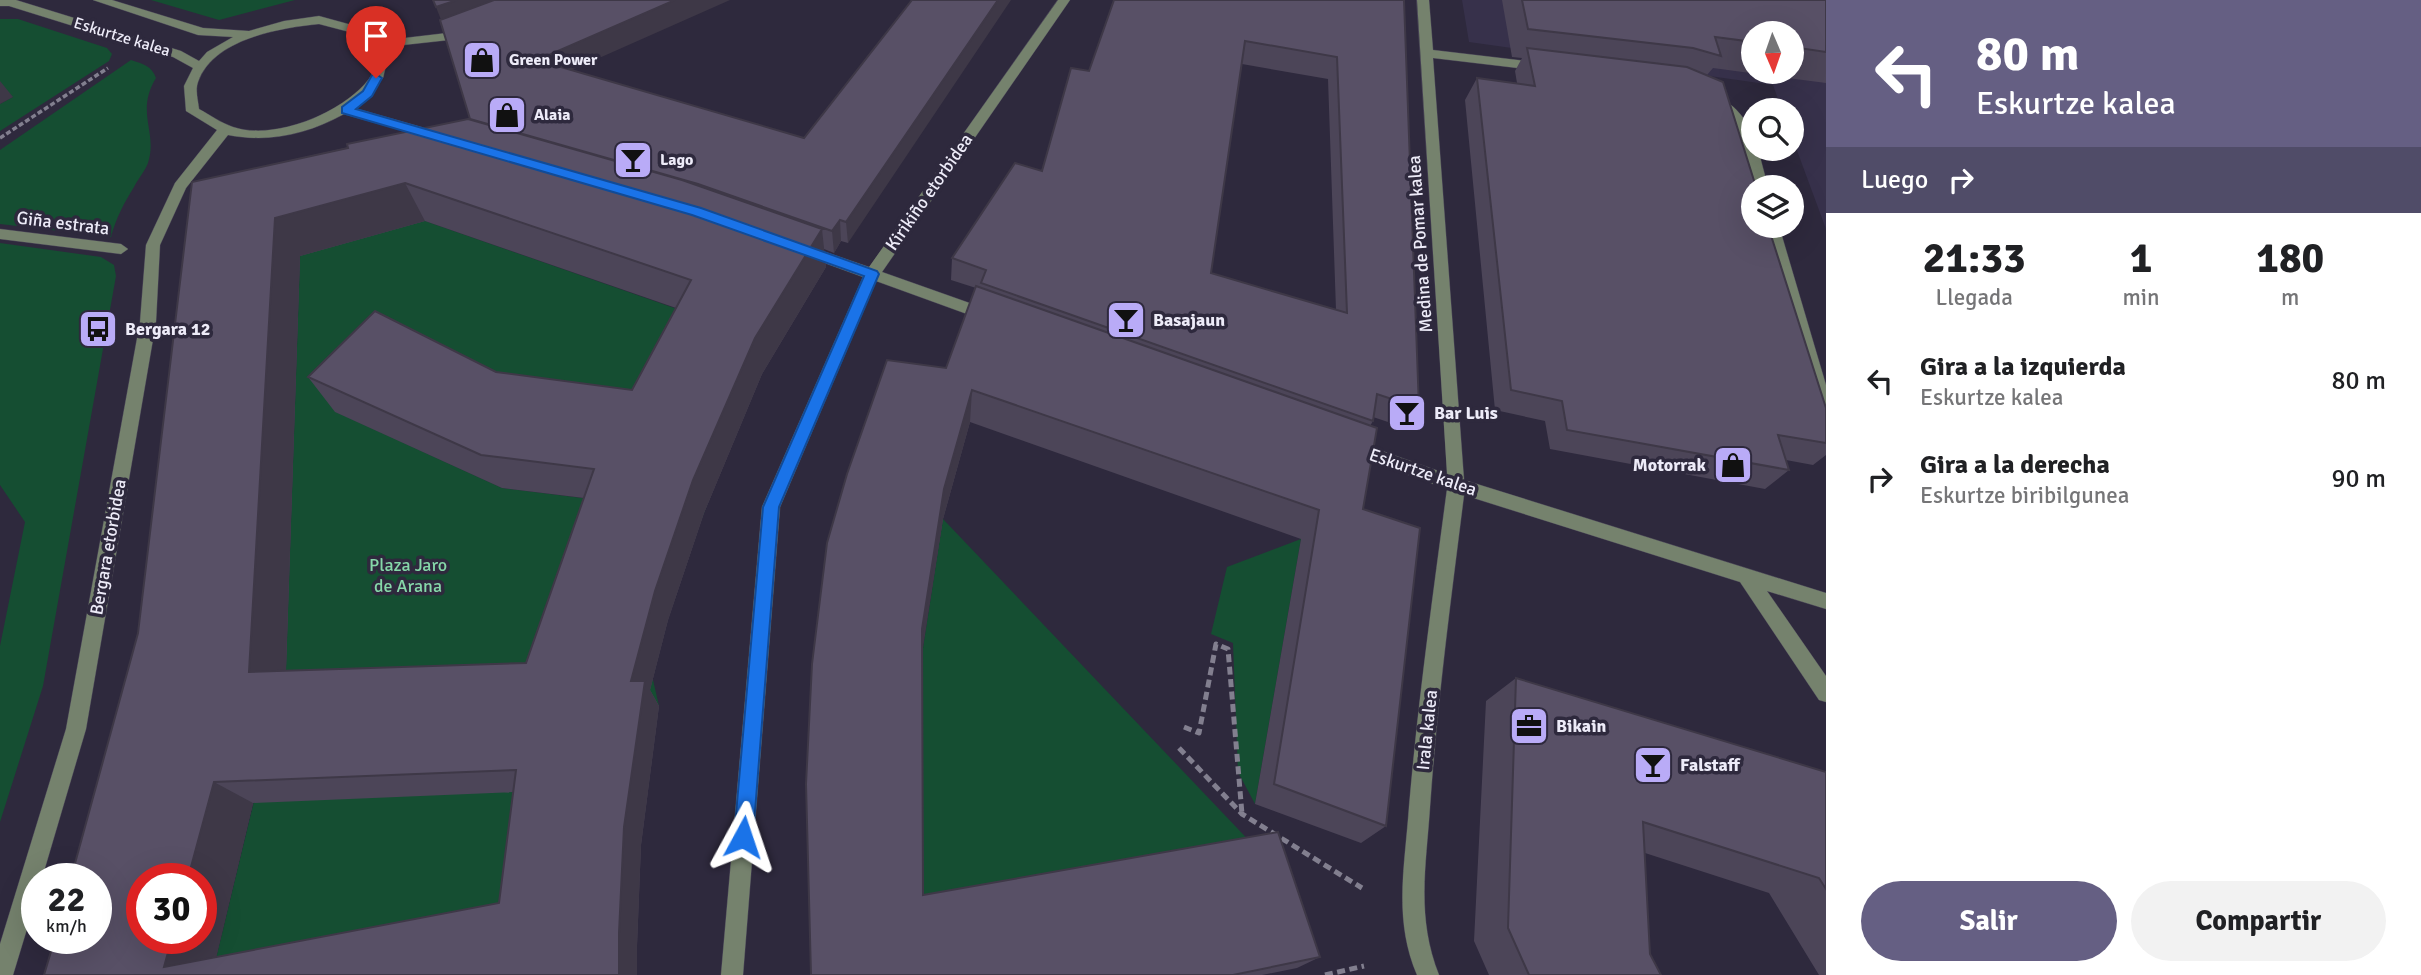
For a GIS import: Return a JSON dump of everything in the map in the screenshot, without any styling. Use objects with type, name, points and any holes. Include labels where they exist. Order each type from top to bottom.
[{"type":"street","name":"Eskurtze kalea","points":[[99,0],[191,29],[250,34]]},
{"type":"street","name":"Kirikiño etorbidea","points":[[732,975],[771,507],[872,274],[1064,0]]},
{"type":"street","name":"Medina de Pomar kalea","points":[[1423,0],[1456,485]]},
{"type":"street","name":"Eskurtze kalea","points":[[0,2],[10,2],[177,54],[201,67]]},
{"type":"street","points":[[319,20],[344,22],[364,30],[381,44],[385,63],[368,93],[346,110],[325,121],[290,132],[254,135],[224,131],[207,125],[193,111],[191,85],[201,67],[222,48],[250,34],[289,22],[319,20]]},
{"type":"street","points":[[381,44],[449,36],[482,23]]},
{"type":"street","points":[[1426,53],[1563,69]]},
{"type":"street","points":[[1699,90],[1728,108],[1744,125],[1758,175]]},
{"type":"street","points":[[346,110],[458,142]]},
{"type":"street","name":"Bergara etorbidea","points":[[2,975],[76,729],[148,322],[153,245],[180,186],[224,131]]},
{"type":"street","name":"Giña estrata","points":[[0,234],[121,249]]},
{"type":"street","points":[[1775,238],[1826,414]]},
{"type":"street","points":[[793,246],[1000,320]]},
{"type":"street","name":"Eskurtze kalea","points":[[1335,441],[1456,485],[1826,601]]},
{"type":"street","name":"Irala kalea","points":[[1428,975],[1420,956],[1412,917],[1425,737],[1456,485]]},
{"type":"street","points":[[1747,577],[1826,693]]},
{"type":"path","points":[[0,138],[144,44]]},
{"type":"path","points":[[1184,727],[1199,733],[1216,644],[1228,649],[1242,814]]},
{"type":"path","points":[[1178,748],[1242,814],[1362,888]]},
{"type":"path","points":[[1325,975],[1364,966]]},
{"type":"shaded area","points":[[1462,0],[1826,0],[1826,229],[1801,161],[1804,161],[1804,98],[1778,98],[1773,85],[1766,84],[1804,84],[1804,21],[1741,21],[1741,80],[1469,42]]},
{"type":"green space","points":[[151,0],[295,0],[219,20]]},
{"type":"green space","points":[[0,19],[18,19],[107,48],[112,54],[109,61],[0,131],[0,104],[13,97],[0,87]]},
{"type":"green space","points":[[131,60],[149,68],[156,78],[147,102],[150,152],[147,166],[124,205],[111,237],[0,224],[0,150]]},
{"type":"green space","name":"Plaza Jaro de Arana","points":[[302,201],[425,221],[700,317],[644,425],[336,412],[502,488],[606,501],[709,500],[699,526],[553,672],[653,680],[659,706],[538,791],[524,918],[212,975],[286,669]]},
{"type":"green space","points":[[0,243],[101,257],[114,265],[116,276],[43,686],[0,822],[0,646],[25,522],[0,485]]},
{"type":"green space","points":[[943,519],[1258,850],[923,909],[922,654]]},
{"type":"green space","points":[[1301,539],[1255,804],[1238,772],[1233,643],[1211,634],[1227,567]]},
{"type":"building","points":[[433,0],[457,0],[436,7]]},
{"type":"building","points":[[494,0],[675,0],[537,60],[804,138],[912,0],[998,0],[846,222],[840,220],[832,231],[698,184],[470,119],[440,20]]},
{"type":"building","points":[[1114,0],[1404,0],[1419,408],[1377,394],[1373,421],[981,283],[986,270],[952,258],[1015,163],[1042,171],[1071,68],[1089,71]],"holes":[[[1245,41],[1337,57],[1347,313],[1211,273]]]},
{"type":"building","points":[[1522,0],[1826,0],[1826,52],[1804,49],[1804,21],[1741,21],[1741,40],[1715,37],[1721,56],[1693,48],[1528,29]]},
{"type":"building","points":[[1527,48],[1687,67],[1723,82],[1741,139],[1741,161],[1748,161],[1752,175],[1741,175],[1741,238],[1772,238],[1826,408],[1826,443],[1778,435],[1789,470],[1567,430],[1562,401],[1511,390],[1477,78],[1535,86]]},
{"type":"building","points":[[468,119],[682,180],[822,229],[755,338],[693,480],[655,591],[631,681],[645,681],[624,827],[619,975],[44,975],[50,954],[112,954],[112,863],[75,863],[138,633],[192,182],[348,148],[347,144]],"holes":[[[405,183],[691,280],[632,390],[496,372],[375,311],[308,377],[481,455],[594,469],[526,663],[249,672],[275,218]],[[516,770],[499,903],[164,967],[168,954],[126,954],[126,863],[192,863],[214,782]]]},
{"type":"building","points":[[976,286],[1377,428],[1363,509],[1420,528],[1386,826],[1274,784],[1319,510],[972,390],[944,489],[922,629],[923,895],[1278,832],[1320,957],[1233,975],[811,975],[806,784],[812,664],[827,543],[847,474],[887,360],[946,368]]},
{"type":"building","points":[[1516,678],[1826,772],[1826,889],[1819,878],[1643,822],[1650,954],[1661,975],[1529,975],[1508,928]]},
{"type":"place","name":"Green Power","points":[[482,60]]},
{"type":"place","name":"Alaia","points":[[507,115]]},
{"type":"place","name":"Lago","points":[[633,160]]},
{"type":"place","name":"Basajaun","points":[[1126,320]]},
{"type":"place","name":"Bergara 12","points":[[98,329]]},
{"type":"place","name":"Bar Luis","points":[[1407,413]]},
{"type":"place","name":"Motorrak","points":[[1733,465]]},
{"type":"place","name":"Bikain","points":[[1529,726]]},
{"type":"place","name":"Falstaff","points":[[1653,765]]},
{"type":"route","points":[[376,78],[368,93],[346,110],[697,212],[872,274],[771,507],[743,837]]}]
